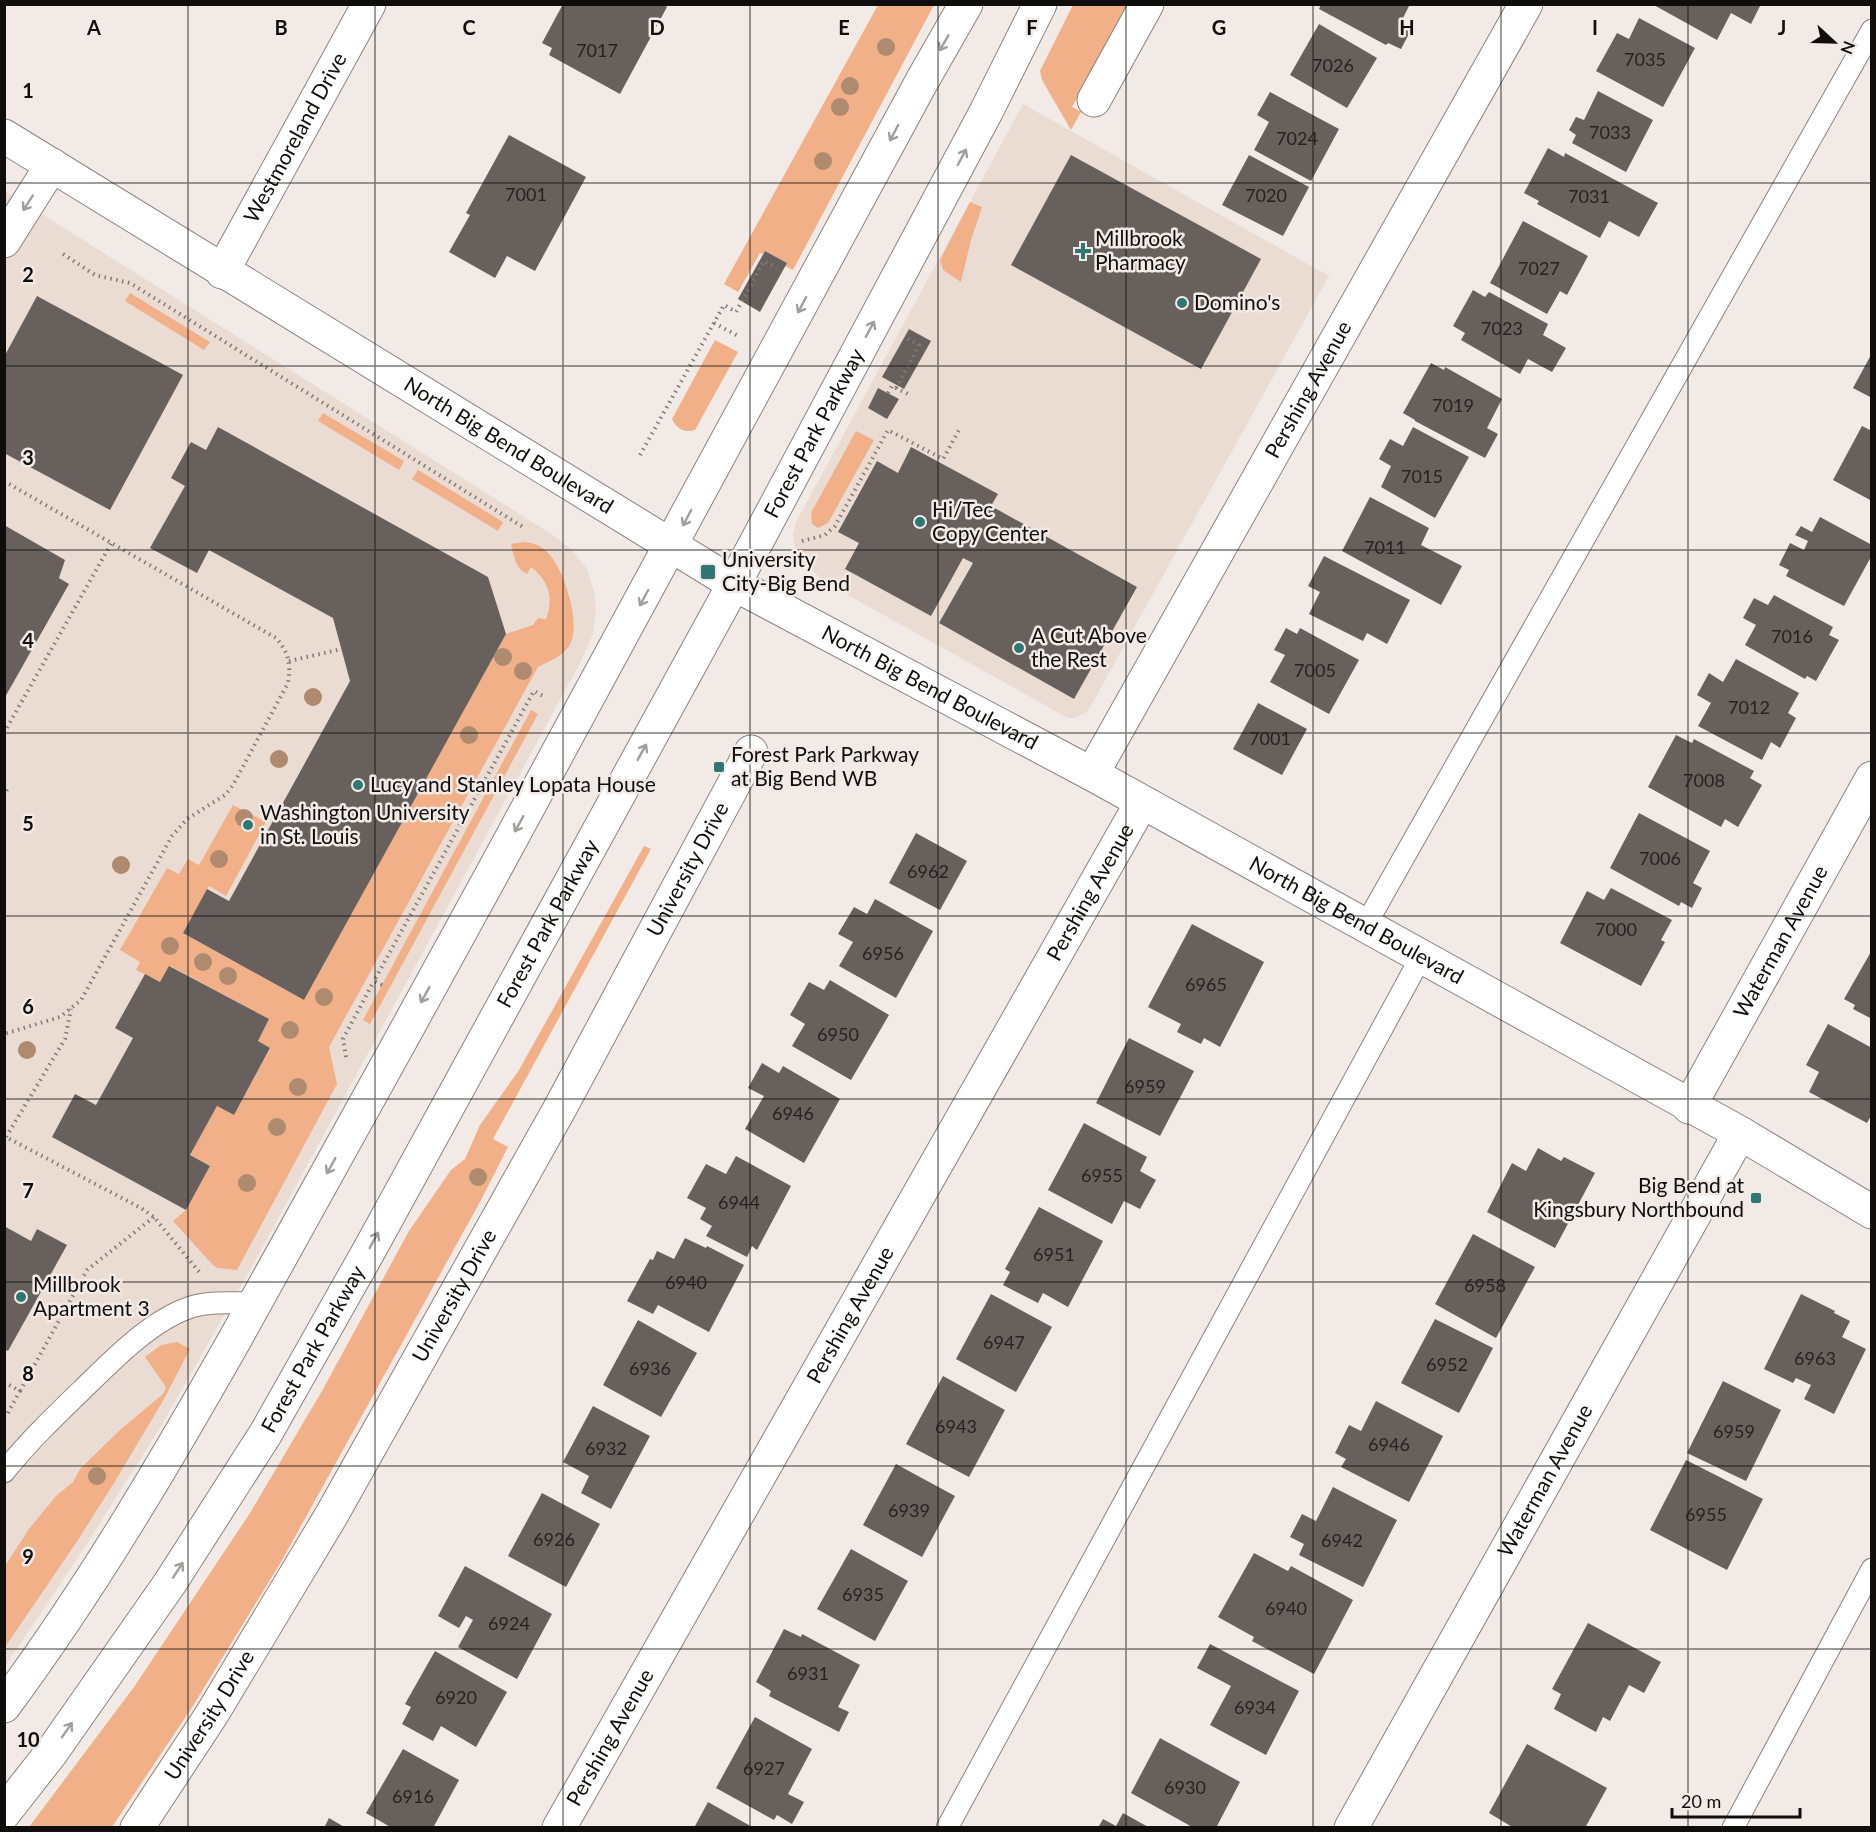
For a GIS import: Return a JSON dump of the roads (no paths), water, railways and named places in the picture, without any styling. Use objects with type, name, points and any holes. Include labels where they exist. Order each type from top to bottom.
[{"type":"main road","name":"Westmoreland Drive","points":[[222,272],[369,4]]},
{"type":"main road","points":[[4,1706],[51,1643],[122,1533],[239,1303],[671,546],[922,81],[966,4]]},
{"type":"main road","name":"Forest Park Parkway","points":[[4,1813],[51,1753],[170,1583],[266,1433],[365,1258],[734,584],[986,112],[1040,4]]},
{"type":"main road","points":[[1094,100],[1147,4]]},
{"type":"main road","name":"Pershing Avenue","points":[[1092,774],[1526,4]]},
{"type":"main road","name":"North Big Bend Boulevard","points":[[4,136],[222,272],[734,584],[1092,774],[1689,1107],[1740,1133],[1872,1212]]},
{"type":"main road","points":[[4,240],[52,165]]},
{"type":"main road","name":"University Drive","points":[[137,1827],[212,1714],[337,1506],[559,1110],[751,752]]},
{"type":"main road","name":"Waterman Avenue","points":[[1689,1107],[1872,778]]},
{"type":"main road","name":"Pershing Avenue","points":[[559,1827],[1142,802]]},
{"type":"main road","name":"Waterman Avenue","points":[[1351,1827],[1740,1133]]},
{"type":"lane","points":[[1365,926],[1872,30]]},
{"type":"lane","points":[[947,1827],[1421,957]]},
{"type":"lane","points":[[4,1472],[21,1450],[117,1356],[163,1320],[192,1307],[239,1303]]},
{"type":"lane","points":[[1733,1827],[1872,1569]]},
{"type":"place","name":"Millbrook Pharmacy","points":[[1083,251]]},
{"type":"place","name":"Domino's","points":[[1182,303]]},
{"type":"place","name":"Hi/Tec Copy Center","points":[[920,522]]},
{"type":"place","name":"University City-Big Bend","points":[[708,572]]},
{"type":"place","name":"A Cut Above the Rest","points":[[1019,648]]},
{"type":"place","name":"Forest Park Parkway at Big Bend WB","points":[[719,767]]},
{"type":"place","name":"Lucy and Stanley Lopata House","points":[[358,785]]},
{"type":"place","name":"Washington University in St. Louis","points":[[248,825]]},
{"type":"place","name":"Big Bend at Kingsbury Northbound","points":[[1756,1198]]},
{"type":"place","name":"Millbrook Apartment 3","points":[[21,1297]]}]
